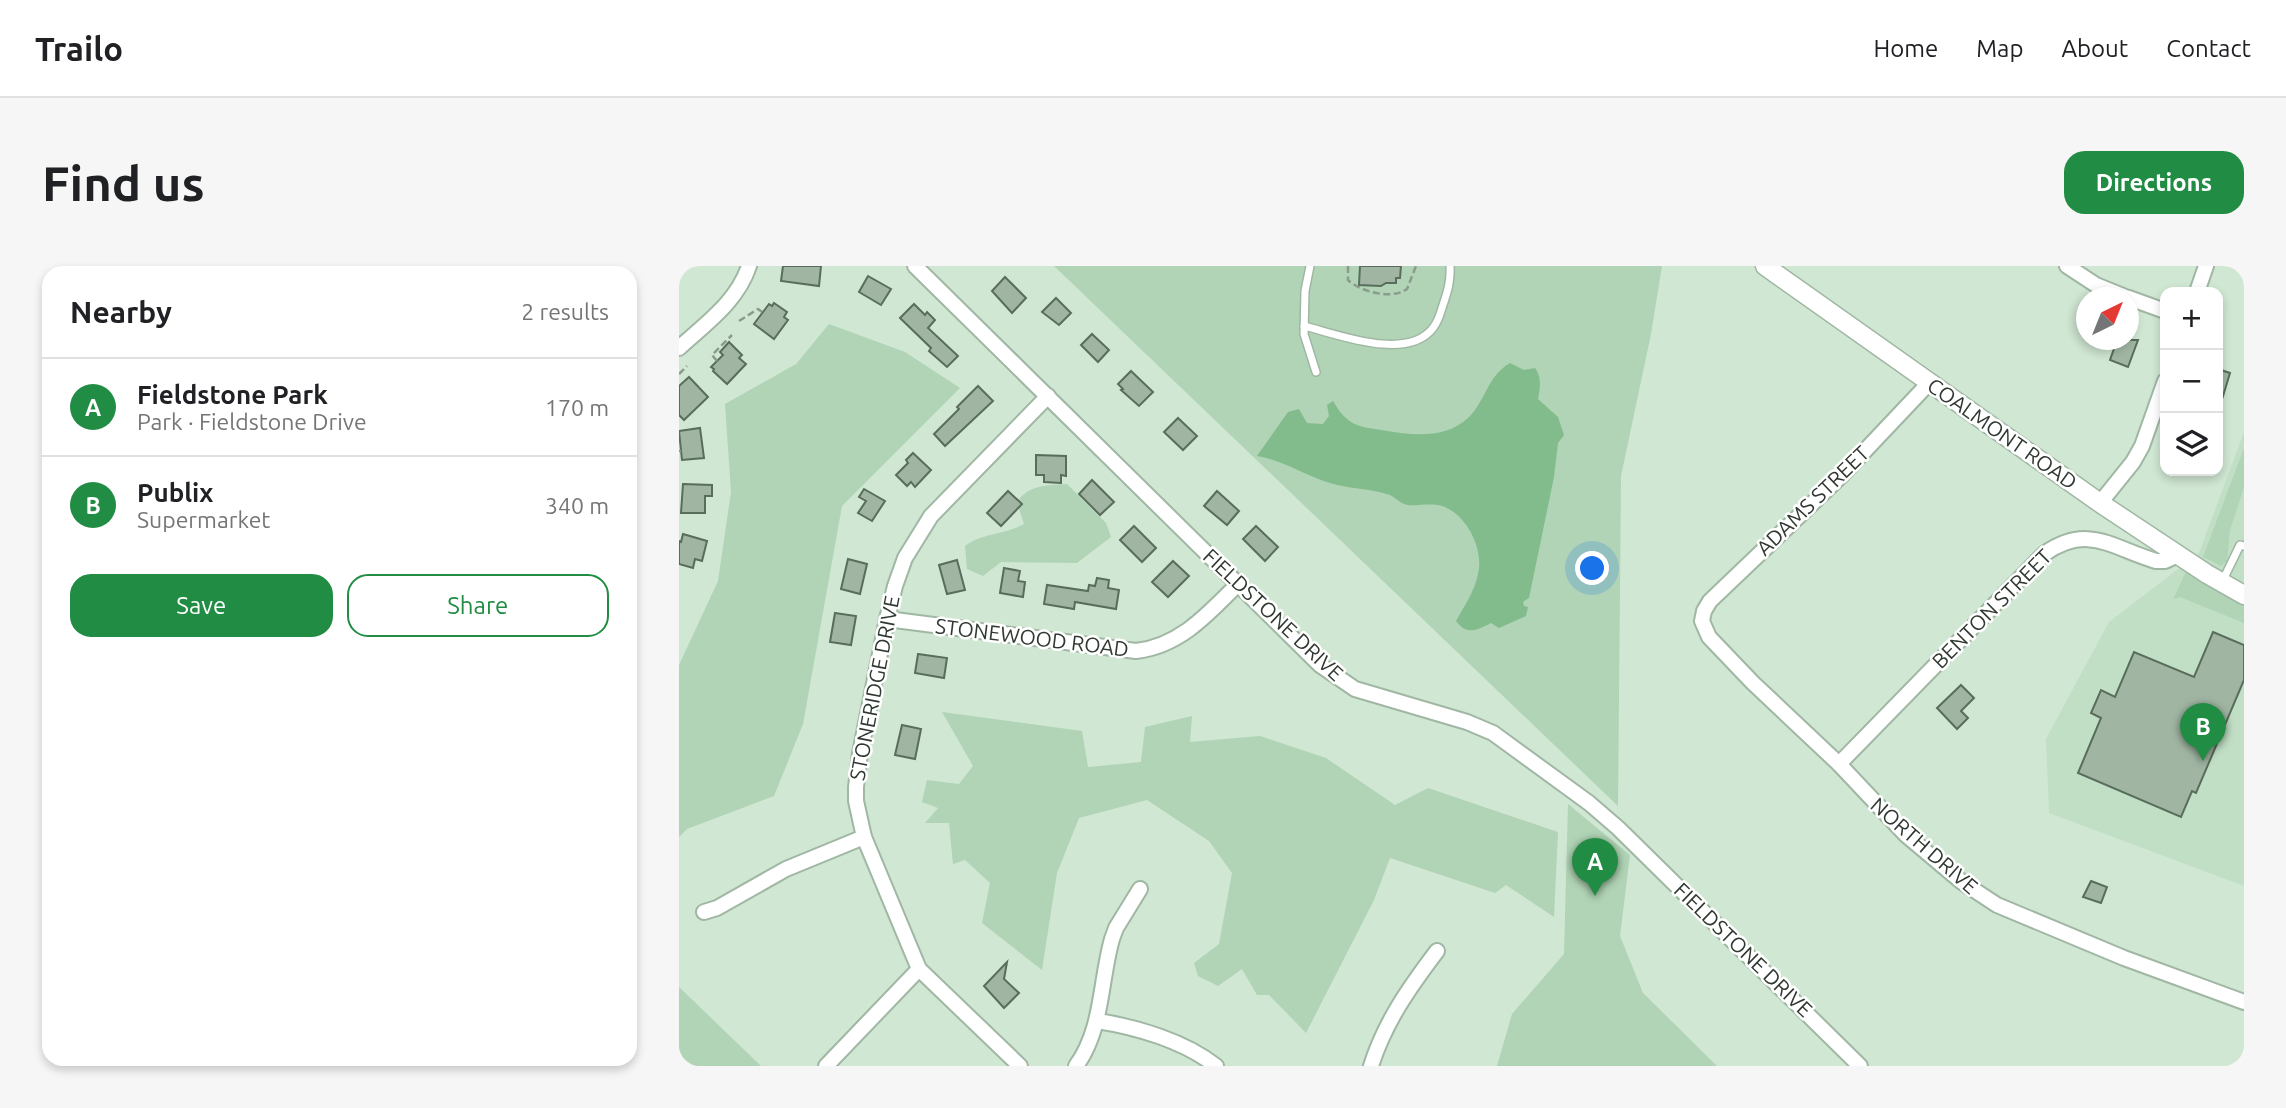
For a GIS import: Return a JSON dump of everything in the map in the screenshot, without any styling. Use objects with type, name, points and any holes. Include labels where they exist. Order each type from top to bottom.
[{"type":"street","points":[[679,348],[729,302],[743,283],[749,266]]},
{"type":"street","name":"FIELDSTONE DRIVE","points":[[915,266],[1320,665],[1345,684],[1364,693],[1480,726],[1589,803],[1860,1066]]},
{"type":"street","name":"COALMONT ROAD","points":[[1765,266],[2100,503],[2244,596]]},
{"type":"street","points":[[2067,266],[2101,287]]},
{"type":"street","points":[[2199,287],[2206,266]]},
{"type":"street","points":[[2139,302],[2160,309]]},
{"type":"street","name":"ADAMS STREET","points":[[1702,621],[1710,601],[1841,475],[1929,383]]},
{"type":"street","name":"STONERIDGE DRIVE","points":[[1020,1066],[919,969],[864,837],[856,801],[857,773],[887,618],[899,572],[921,530],[943,503],[1048,396]]},
{"type":"street","points":[[2100,503],[2143,446],[2160,396]]},
{"type":"street","name":"BENTON STREET","points":[[1839,764],[2035,564],[2056,546],[2083,538],[2104,541],[2156,561],[2165,561],[2178,555]]},
{"type":"street","name":"STONEWOOD ROAD","points":[[887,618],[1136,651],[1166,644],[1187,632],[1238,584]]},
{"type":"street","name":"NORTH DRIVE","points":[[1702,621],[1709,637],[1753,683],[1839,764],[1906,835],[1983,897],[2124,958],[2244,1002]]},
{"type":"street","points":[[704,912],[717,908],[786,869],[864,837]]},
{"type":"street","points":[[1076,1066],[1097,1021],[1112,939],[1140,889]]},
{"type":"street","points":[[1371,1066],[1391,1016],[1437,951]]},
{"type":"street","points":[[826,1066],[919,969]]},
{"type":"street","points":[[1097,1021],[1174,1042],[1193,1050],[1216,1066]]},
{"type":"lane","points":[[1310,266],[1305,291],[1304,334],[1317,372]]},
{"type":"lane","points":[[1304,326],[1382,344],[1395,345],[1418,339],[1435,327],[1451,280],[1450,266]]},
{"type":"lane","points":[[2222,583],[2240,545],[2244,546]]},
{"type":"path","points":[[1347,266],[1348,280],[1357,288],[1395,295],[1407,289],[1416,266]]},
{"type":"path","points":[[739,321],[758,309],[762,312]]},
{"type":"path","points":[[717,361],[712,355],[732,335]]},
{"type":"path","points":[[679,374],[687,366]]},
{"type":"shaded area","points":[[1054,266],[1662,266],[1651,334],[1621,476],[1618,806]]},
{"type":"shaded area","points":[[829,324],[905,352],[960,388],[842,506],[803,724],[774,796],[687,829],[679,837],[679,665],[718,581],[731,492],[725,404],[796,364]]},
{"type":"shaded area","points":[[1510,363],[1524,370],[1535,368],[1540,379],[1538,399],[1558,417],[1564,435],[1558,443],[1554,477],[1529,598],[1523,602],[1524,606],[1528,607],[1526,616],[1499,628],[1491,623],[1468,630],[1456,621],[1476,580],[1479,555],[1472,535],[1461,518],[1445,507],[1408,505],[1390,495],[1327,482],[1257,456],[1288,412],[1299,409],[1307,423],[1323,424],[1329,416],[1327,405],[1333,401],[1346,418],[1362,427],[1415,434],[1448,430],[1468,418],[1496,375]]},
{"type":"shaded area","points":[[2244,432],[2244,886],[2049,813],[2046,739],[2109,622],[2199,553]]},
{"type":"shaded area","points":[[2244,448],[2244,487],[2230,530],[2227,561],[2221,566],[2203,557]]},
{"type":"shaded area","points":[[1067,484],[1106,523],[1111,537],[1077,563],[1001,562],[983,576],[967,569],[965,546],[1024,524],[1017,503],[1021,497],[1039,487]]},
{"type":"shaded area","points":[[2188,568],[2244,604],[2244,623],[2180,597],[2173,599]]},
{"type":"shaded area","points":[[942,712],[1082,731],[1088,767],[1141,762],[1145,727],[1192,716],[1190,742],[1260,736],[1326,758],[1395,805],[1428,788],[1558,832],[1554,917],[1506,885],[1495,893],[1390,858],[1374,900],[1306,1033],[1269,995],[1257,995],[1242,969],[1218,986],[1198,976],[1194,963],[1219,944],[1232,873],[1209,841],[1147,800],[1079,818],[1057,873],[1042,970],[982,923],[990,883],[965,860],[953,864],[949,823],[925,823],[938,808],[922,802],[927,780],[959,784],[973,766]]},
{"type":"shaded area","points":[[1568,804],[1630,855],[1620,936],[1643,993],[1717,1066],[1497,1066],[1512,1014],[1564,954]]},
{"type":"shaded area","points":[[679,987],[761,1066],[679,1066]]},
{"type":"building","points":[[783,266],[821,266],[819,286],[781,281]]},
{"type":"building","points":[[1360,266],[1401,266],[1400,278],[1396,278],[1396,283],[1381,286],[1359,285]]},
{"type":"building","points":[[868,276],[891,289],[881,305],[859,292]]},
{"type":"building","points":[[1005,277],[1026,298],[1012,313],[992,291]]},
{"type":"building","points":[[1056,298],[1071,313],[1059,325],[1042,312]]},
{"type":"building","points":[[774,303],[787,312],[784,317],[788,320],[774,339],[754,324],[769,304],[772,306]]},
{"type":"building","points":[[914,304],[935,320],[928,328],[958,356],[947,367],[900,318]]},
{"type":"building","points":[[1092,334],[1109,350],[1098,362],[1081,345]]},
{"type":"building","points":[[729,342],[742,355],[739,358],[746,364],[727,384],[711,367],[723,355],[720,352]]},
{"type":"building","points":[[2114,350],[2134,350],[2128,367],[2110,360]]},
{"type":"building","points":[[1131,371],[1153,392],[1139,406],[1118,384]]},
{"type":"building","points":[[2223,371],[2230,373],[2223,396]]},
{"type":"building","points":[[689,377],[708,397],[684,420],[679,415],[679,386]]},
{"type":"building","points":[[978,386],[993,401],[945,446],[934,434]]},
{"type":"building","points":[[1178,418],[1197,436],[1183,450],[1164,432]]},
{"type":"building","points":[[700,428],[704,458],[682,460],[679,431]]},
{"type":"building","points":[[913,453],[931,470],[915,487],[911,482],[907,486],[896,475],[908,463],[906,460]]},
{"type":"building","points":[[1036,455],[1066,456],[1066,476],[1061,475],[1061,483],[1044,482],[1044,475],[1036,475]]},
{"type":"building","points":[[1092,480],[1114,502],[1100,515],[1079,494]]},
{"type":"building","points":[[683,484],[712,485],[712,496],[705,496],[705,513],[681,513]]},
{"type":"building","points":[[864,489],[885,501],[872,521],[858,513],[866,501],[859,497]]},
{"type":"building","points":[[1008,491],[1022,504],[1001,526],[987,513]]},
{"type":"building","points":[[1217,491],[1239,511],[1227,525],[1204,506]]},
{"type":"building","points":[[1134,526],[1156,548],[1142,562],[1120,540]]},
{"type":"building","points":[[1256,526],[1278,547],[1265,561],[1243,539]]},
{"type":"building","points":[[683,534],[707,541],[702,561],[695,559],[693,568],[679,564],[679,541],[681,542]]},
{"type":"building","points":[[848,559],[867,564],[860,594],[841,589]]},
{"type":"building","points":[[957,560],[965,590],[947,594],[939,565]]},
{"type":"building","points":[[1173,561],[1189,576],[1168,597],[1152,582]]},
{"type":"building","points":[[1004,568],[1020,571],[1018,581],[1025,582],[1023,597],[1000,593]]},
{"type":"building","points":[[1097,578],[1109,580],[1108,588],[1119,590],[1116,609],[1075,602],[1074,609],[1044,604],[1047,585],[1088,591],[1089,585],[1095,586]]},
{"type":"building","points":[[835,613],[856,616],[851,645],[830,642]]},
{"type":"building","points":[[2213,632],[2244,645],[2244,680],[2196,793],[2192,791],[2181,817],[2078,773],[2101,718],[2091,713],[2101,690],[2115,697],[2134,652],[2194,677]]},
{"type":"building","points":[[918,654],[947,658],[944,678],[915,673]]},
{"type":"building","points":[[1961,685],[1974,698],[1961,711],[1968,718],[1957,729],[1937,708]]},
{"type":"building","points":[[902,725],[921,729],[915,759],[895,755]]},
{"type":"building","points":[[2091,881],[2107,887],[2101,903],[2083,897]]},
{"type":"building","points":[[1007,962],[1004,979],[1019,993],[1004,1008],[984,986]]},
{"type":"place","name":"Publix","points":[[2203,761]]},
{"type":"place","name":"Fieldstone Park","points":[[1595,896]]}]
